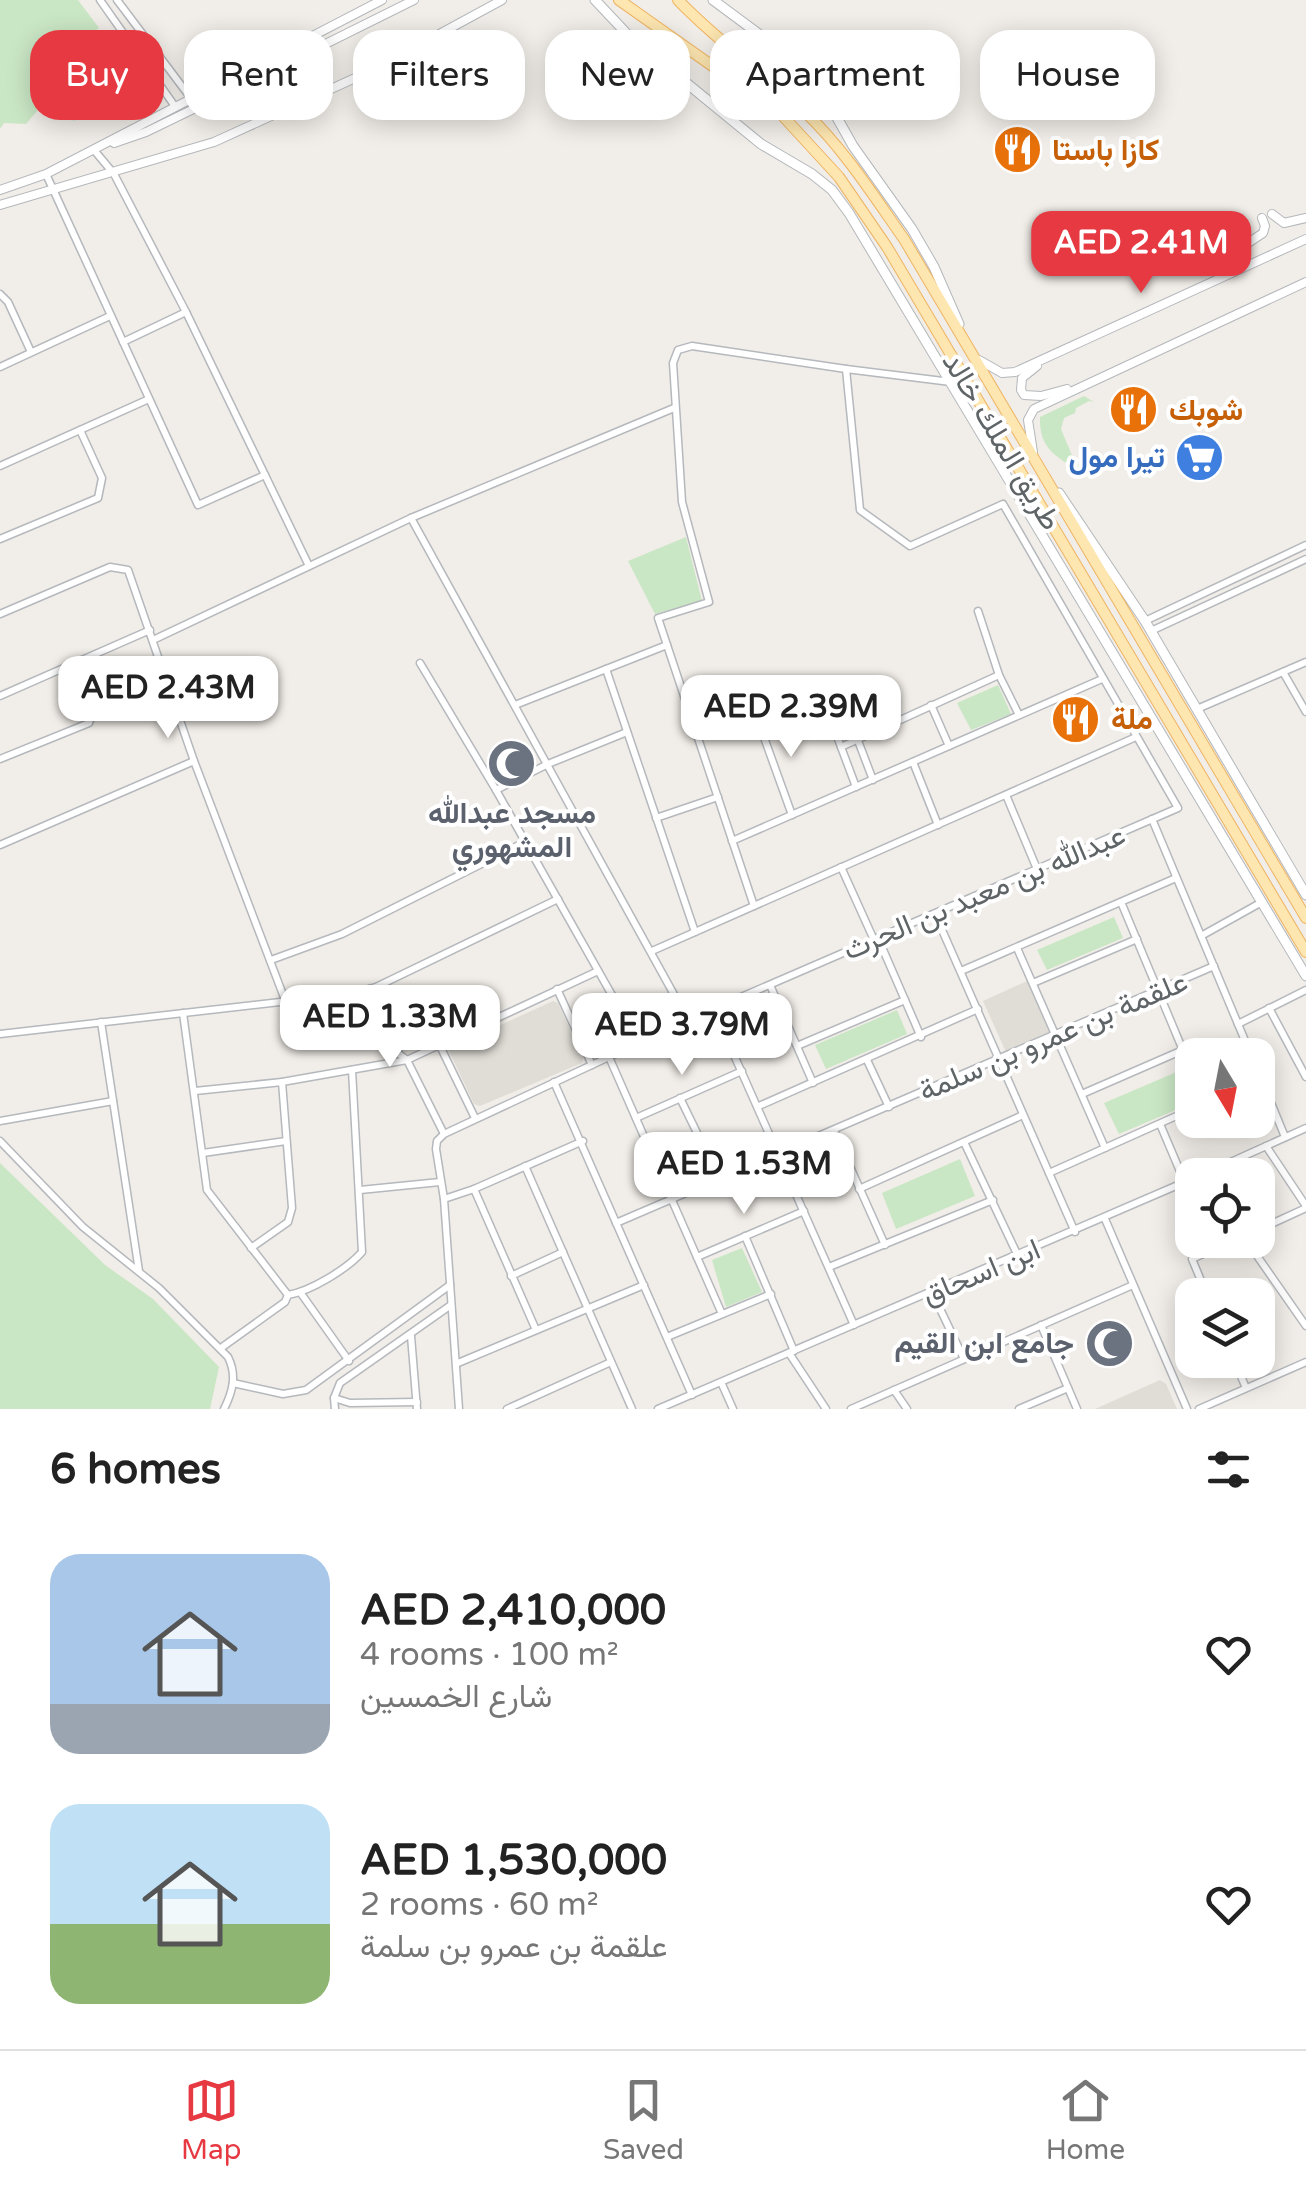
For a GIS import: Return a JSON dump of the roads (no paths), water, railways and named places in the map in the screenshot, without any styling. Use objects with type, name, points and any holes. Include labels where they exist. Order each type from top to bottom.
[{"type":"main road","points":[[594,0],[629,36],[761,144],[832,190],[952,382],[1306,976]]},
{"type":"main road","name":"طريق الملك خالد","points":[[619,0],[757,95],[796,129],[839,177],[887,247],[1306,952]]},
{"type":"main road","name":"طريق الملك خالد","points":[[678,0],[806,113],[836,146],[904,239],[1306,918]]},
{"type":"main road","points":[[713,0],[774,46],[831,107],[928,258],[972,354]]},
{"type":"main road","points":[[1033,457],[1145,622],[1306,896]]},
{"type":"street","points":[[100,0],[174,105]]},
{"type":"street","points":[[116,0],[184,89]]},
{"type":"street","points":[[323,30],[382,0]]},
{"type":"street","points":[[97,148],[146,132],[414,0]]},
{"type":"street","points":[[0,205],[214,142],[376,69],[502,0]]},
{"type":"street","points":[[0,190],[46,174],[184,100]]},
{"type":"street","points":[[97,148],[186,312],[309,566]]},
{"type":"street","points":[[46,174],[198,505],[265,475]]},
{"type":"street","points":[[1272,214],[1284,223],[1306,218]]},
{"type":"street","points":[[1220,280],[1248,243],[1263,233],[1262,218]]},
{"type":"street","points":[[972,354],[1002,373],[1015,372],[1306,239]]},
{"type":"street","points":[[1033,457],[1028,420],[1034,409],[1306,282]]},
{"type":"street","points":[[1,296],[31,352]]},
{"type":"street","points":[[123,342],[186,312]]},
{"type":"street","points":[[0,367],[110,316]]},
{"type":"street","points":[[754,906],[658,618],[709,602],[682,502],[673,362],[678,350],[692,346],[952,382]]},
{"type":"street","points":[[1044,360],[1022,378],[1024,394],[1041,396],[1086,384]]},
{"type":"street","points":[[652,951],[1136,737],[1003,504],[910,546],[860,510],[846,369]]},
{"type":"street","points":[[0,466],[148,398]]},
{"type":"street","points":[[153,640],[411,518],[674,408]]},
{"type":"street","points":[[0,540],[98,498],[102,478],[80,430]]},
{"type":"street","points":[[411,518],[688,1020]]},
{"type":"street","points":[[1145,622],[1306,546]]},
{"type":"street","points":[[1151,632],[1306,559]]},
{"type":"street","points":[[0,614],[110,567],[128,570],[194,761],[285,1000]]},
{"type":"street","points":[[978,611],[998,675],[1019,716]]},
{"type":"street","points":[[0,696],[150,630]]},
{"type":"street","points":[[515,705],[667,645]]},
{"type":"street","points":[[420,662],[639,1044]]},
{"type":"street","points":[[1196,710],[1306,662]]},
{"type":"street","points":[[0,760],[89,723],[92,707],[74,663]]},
{"type":"street","points":[[606,669],[695,932]]},
{"type":"street","points":[[1283,672],[1306,712]]},
{"type":"street","points":[[841,747],[998,675]]},
{"type":"street","points":[[732,841],[1102,679]]},
{"type":"street","points":[[824,701],[856,787]]},
{"type":"street","points":[[931,705],[949,746]]},
{"type":"street","points":[[757,718],[792,815]]},
{"type":"street","points":[[496,790],[627,732]]},
{"type":"street","name":"عبدالله بن معبد بن الحرث","points":[[444,1134],[688,1020],[1178,808],[1136,737]]},
{"type":"street","points":[[857,738],[873,780]]},
{"type":"street","points":[[0,845],[194,761]]},
{"type":"street","points":[[913,762],[938,824]]},
{"type":"street","points":[[1006,795],[1037,869]]},
{"type":"street","points":[[656,818],[718,797]]},
{"type":"street","points":[[1152,820],[1244,1038]]},
{"type":"street","points":[[271,960],[342,934],[526,842]]},
{"type":"street","points":[[842,867],[921,1037]]},
{"type":"street","points":[[961,971],[1176,878]]},
{"type":"street","points":[[0,1034],[350,994],[369,989],[558,899]]},
{"type":"street","points":[[1120,902],[1178,1038]]},
{"type":"street","points":[[1201,936],[1262,902]]},
{"type":"street","points":[[934,914],[1075,1232]]},
{"type":"street","points":[[1033,983],[1136,939]]},
{"type":"street","points":[[1016,947],[1105,1148]]},
{"type":"street","name":"علقمة بن عمرو بن سلمة","points":[[616,1223],[1214,966]]},
{"type":"street","points":[[195,1091],[282,1082],[407,1060],[598,971]]},
{"type":"street","points":[[770,985],[813,1083]]},
{"type":"street","points":[[369,989],[399,1054],[407,1060],[444,1134],[436,1140],[436,1149],[444,1198],[459,1409]]},
{"type":"street","points":[[557,990],[592,1065]]},
{"type":"street","points":[[1238,1024],[1306,990]]},
{"type":"street","points":[[797,1046],[905,1000]]},
{"type":"street","points":[[1269,1008],[1306,1076]]},
{"type":"street","points":[[759,1106],[978,1009]]},
{"type":"street","points":[[714,1010],[854,1325]]},
{"type":"street","points":[[184,1013],[212,1199],[288,1295]]},
{"type":"street","points":[[102,1022],[138,1272]]},
{"type":"street","points":[[440,1046],[475,1118]]},
{"type":"street","points":[[1082,1094],[1175,1053]]},
{"type":"street","points":[[609,1057],[722,1314]]},
{"type":"street","points":[[867,1060],[889,1107]]},
{"type":"street","points":[[288,1295],[300,1292],[362,1252],[352,1070]]},
{"type":"street","points":[[636,1118],[742,1071]]},
{"type":"street","points":[[251,1248],[288,1222],[290,1216],[282,1082]]},
{"type":"street","points":[[554,1082],[692,1395]]},
{"type":"street","points":[[680,1098],[720,1180]]},
{"type":"street","points":[[0,1121],[113,1101]]},
{"type":"street","points":[[1275,1113],[1286,1137]]},
{"type":"street","points":[[860,1189],[1023,1115]]},
{"type":"street","points":[[1048,1172],[1175,1117]]},
{"type":"street","points":[[1160,1124],[1177,1158]]},
{"type":"street","points":[[1240,1158],[1306,1128]]},
{"type":"street","points":[[834,1131],[884,1245]]},
{"type":"street","points":[[0,1140],[83,1227],[220,1348],[234,1370],[224,1409]]},
{"type":"street","points":[[203,1153],[286,1141]]},
{"type":"street","points":[[444,1198],[474,1189],[583,1141]]},
{"type":"street","points":[[964,1142],[1018,1256]]},
{"type":"street","points":[[1266,1146],[1306,1207],[1275,1222]]},
{"type":"street","points":[[525,1166],[632,1409]]},
{"type":"street","points":[[360,1190],[440,1182]]},
{"type":"street","name":"ابن اسحاق","points":[[658,1409],[1175,1187]]},
{"type":"street","points":[[474,1189],[536,1330]]},
{"type":"street","points":[[829,1268],[992,1200]]},
{"type":"street","points":[[697,1256],[804,1211]]},
{"type":"street","points":[[1105,1219],[1186,1409]]},
{"type":"street","points":[[745,1236],[792,1352],[826,1409]]},
{"type":"street","points":[[512,1276],[563,1252]]},
{"type":"street","points":[[1259,1258],[1306,1326]]},
{"type":"street","points":[[233,1383],[282,1394],[322,1380],[450,1284]]},
{"type":"street","points":[[458,1363],[644,1285]]},
{"type":"street","points":[[851,1409],[1133,1285]]},
{"type":"street","points":[[300,1292],[348,1360]]},
{"type":"street","points":[[932,1292],[964,1359]]},
{"type":"street","points":[[667,1338],[771,1294]]},
{"type":"street","points":[[220,1348],[285,1302],[288,1295]]},
{"type":"street","points":[[335,1409],[334,1398],[340,1383],[452,1304]]},
{"type":"street","points":[[1041,1326],[1078,1409]]},
{"type":"street","points":[[334,1398],[350,1403],[417,1405],[411,1335]]},
{"type":"street","points":[[508,1409],[612,1362]]},
{"type":"street","points":[[1199,1409],[1306,1362]]},
{"type":"street","points":[[1242,1378],[1246,1388]]},
{"type":"street","points":[[721,1382],[733,1409]]},
{"type":"street","points":[[1018,1409],[1068,1388]]},
{"type":"street","points":[[894,1390],[907,1409]]},
{"type":"place","name":"كازا باستا","points":[[1017,150]]},
{"type":"place","name":"شوبك","points":[[1134,410]]},
{"type":"place","name":"تيرا مول","points":[[1200,457]]},
{"type":"place","name":"ملة","points":[[1076,719]]},
{"type":"place","name":"مسجد عبدالله المشهوري","points":[[512,764]]},
{"type":"place","name":"جامع ابن القيم","points":[[1109,1343]]}]
